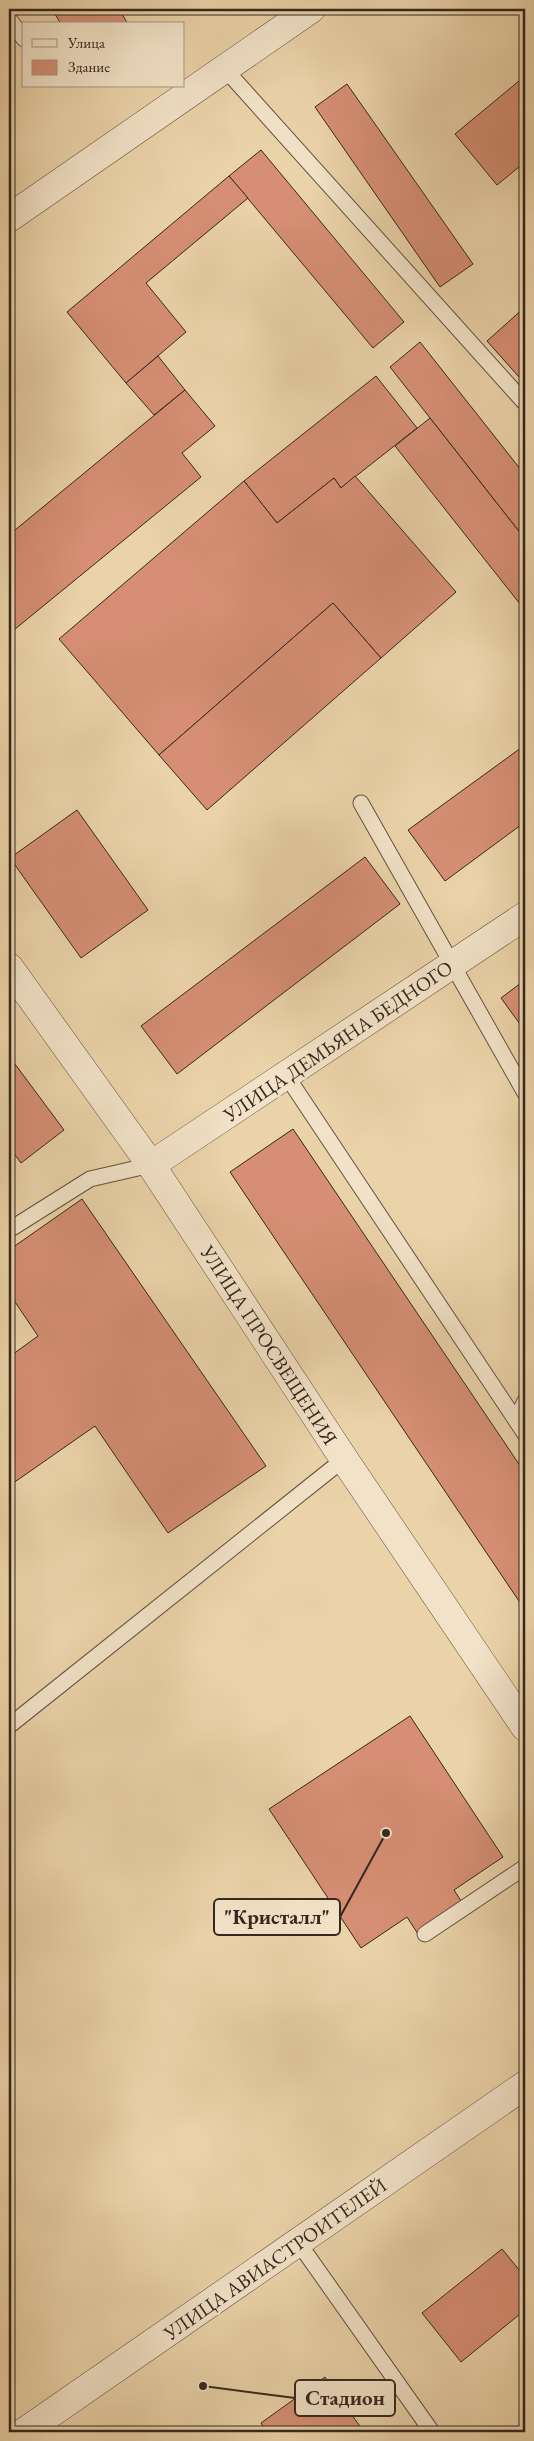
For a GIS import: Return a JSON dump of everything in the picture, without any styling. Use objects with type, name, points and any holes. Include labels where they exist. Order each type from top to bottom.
[{"type":"street","points":[[9,218],[311,9]]},
{"type":"street","name":"УЛИЦА ДЕМЬЯНА БЕДНОГО","points":[[151,1164],[525,916]]},
{"type":"street","name":"УЛИЦА ПРОСВЕЩЕНИЯ","points":[[9,967],[151,1164],[344,1459],[525,1727]]},
{"type":"street","name":"УЛИЦА АВИАСТРОИТЕЛЕЙ","points":[[24,2432],[525,2085]]},
{"type":"lane","points":[[9,19],[22,36]]},
{"type":"lane","points":[[224,68],[516,393],[525,400]]},
{"type":"lane","points":[[361,803],[525,1093]]},
{"type":"lane","points":[[286,1076],[525,1434]]},
{"type":"lane","points":[[9,1230],[90,1179],[151,1164]]},
{"type":"lane","points":[[516,1420],[525,1401]]},
{"type":"lane","points":[[9,1726],[344,1459]]},
{"type":"lane","points":[[426,1934],[525,1867]]},
{"type":"lane","points":[[298,2242],[432,2432]]},
{"type":"building","points":[[52,9],[119,9],[127,22],[60,22]]},
{"type":"building","points":[[525,76],[525,162],[497,185],[455,134]]},
{"type":"building","points":[[347,84],[473,264],[440,287],[315,107]]},
{"type":"building","points":[[261,150],[404,322],[373,348],[229,176]]},
{"type":"building","points":[[229,176],[248,198],[146,283],[186,332],[126,383],[67,312]]},
{"type":"building","points":[[525,307],[525,372],[519,377],[487,341]]},
{"type":"building","points":[[420,342],[525,475],[525,539],[390,367]]},
{"type":"building","points":[[158,356],[185,390],[154,415],[126,383]]},
{"type":"building","points":[[376,376],[417,428],[341,488],[334,478],[277,523],[244,481]]},
{"type":"building","points":[[185,390],[215,426],[182,453],[201,477],[9,634],[9,535]]},
{"type":"building","points":[[430,418],[525,539],[525,599],[520,604],[395,446]]},
{"type":"building","points":[[355,476],[456,592],[381,658],[333,603],[159,755],[59,639],[244,481],[277,523],[334,478],[341,488]]},
{"type":"building","points":[[333,603],[381,658],[207,810],[159,755]]},
{"type":"building","points":[[525,745],[525,822],[445,881],[408,830]]},
{"type":"building","points":[[77,810],[148,910],[81,958],[10,858]]},
{"type":"building","points":[[365,857],[400,904],[177,1074],[141,1026]]},
{"type":"building","points":[[525,980],[525,1031],[501,998]]},
{"type":"building","points":[[9,1056],[64,1130],[21,1163],[9,1147]]},
{"type":"building","points":[[293,1129],[525,1473],[525,1610],[230,1172]]},
{"type":"building","points":[[82,1199],[266,1466],[168,1533],[95,1426],[9,1486],[9,1357],[38,1336],[9,1293],[9,1250]]},
{"type":"building","points":[[410,1716],[503,1857],[454,1890],[463,1904],[418,1934],[407,1917],[361,1948],[269,1809]]},
{"type":"building","points":[[502,2249],[525,2277],[525,2310],[461,2362],[422,2313]]},
{"type":"building","points":[[325,2377],[364,2432],[267,2432],[261,2423]]},
{"type":"place","name":"\"Кристалл\"","points":[[386,1833]]},
{"type":"place","name":"Стадион","points":[[203,2386]]}]
